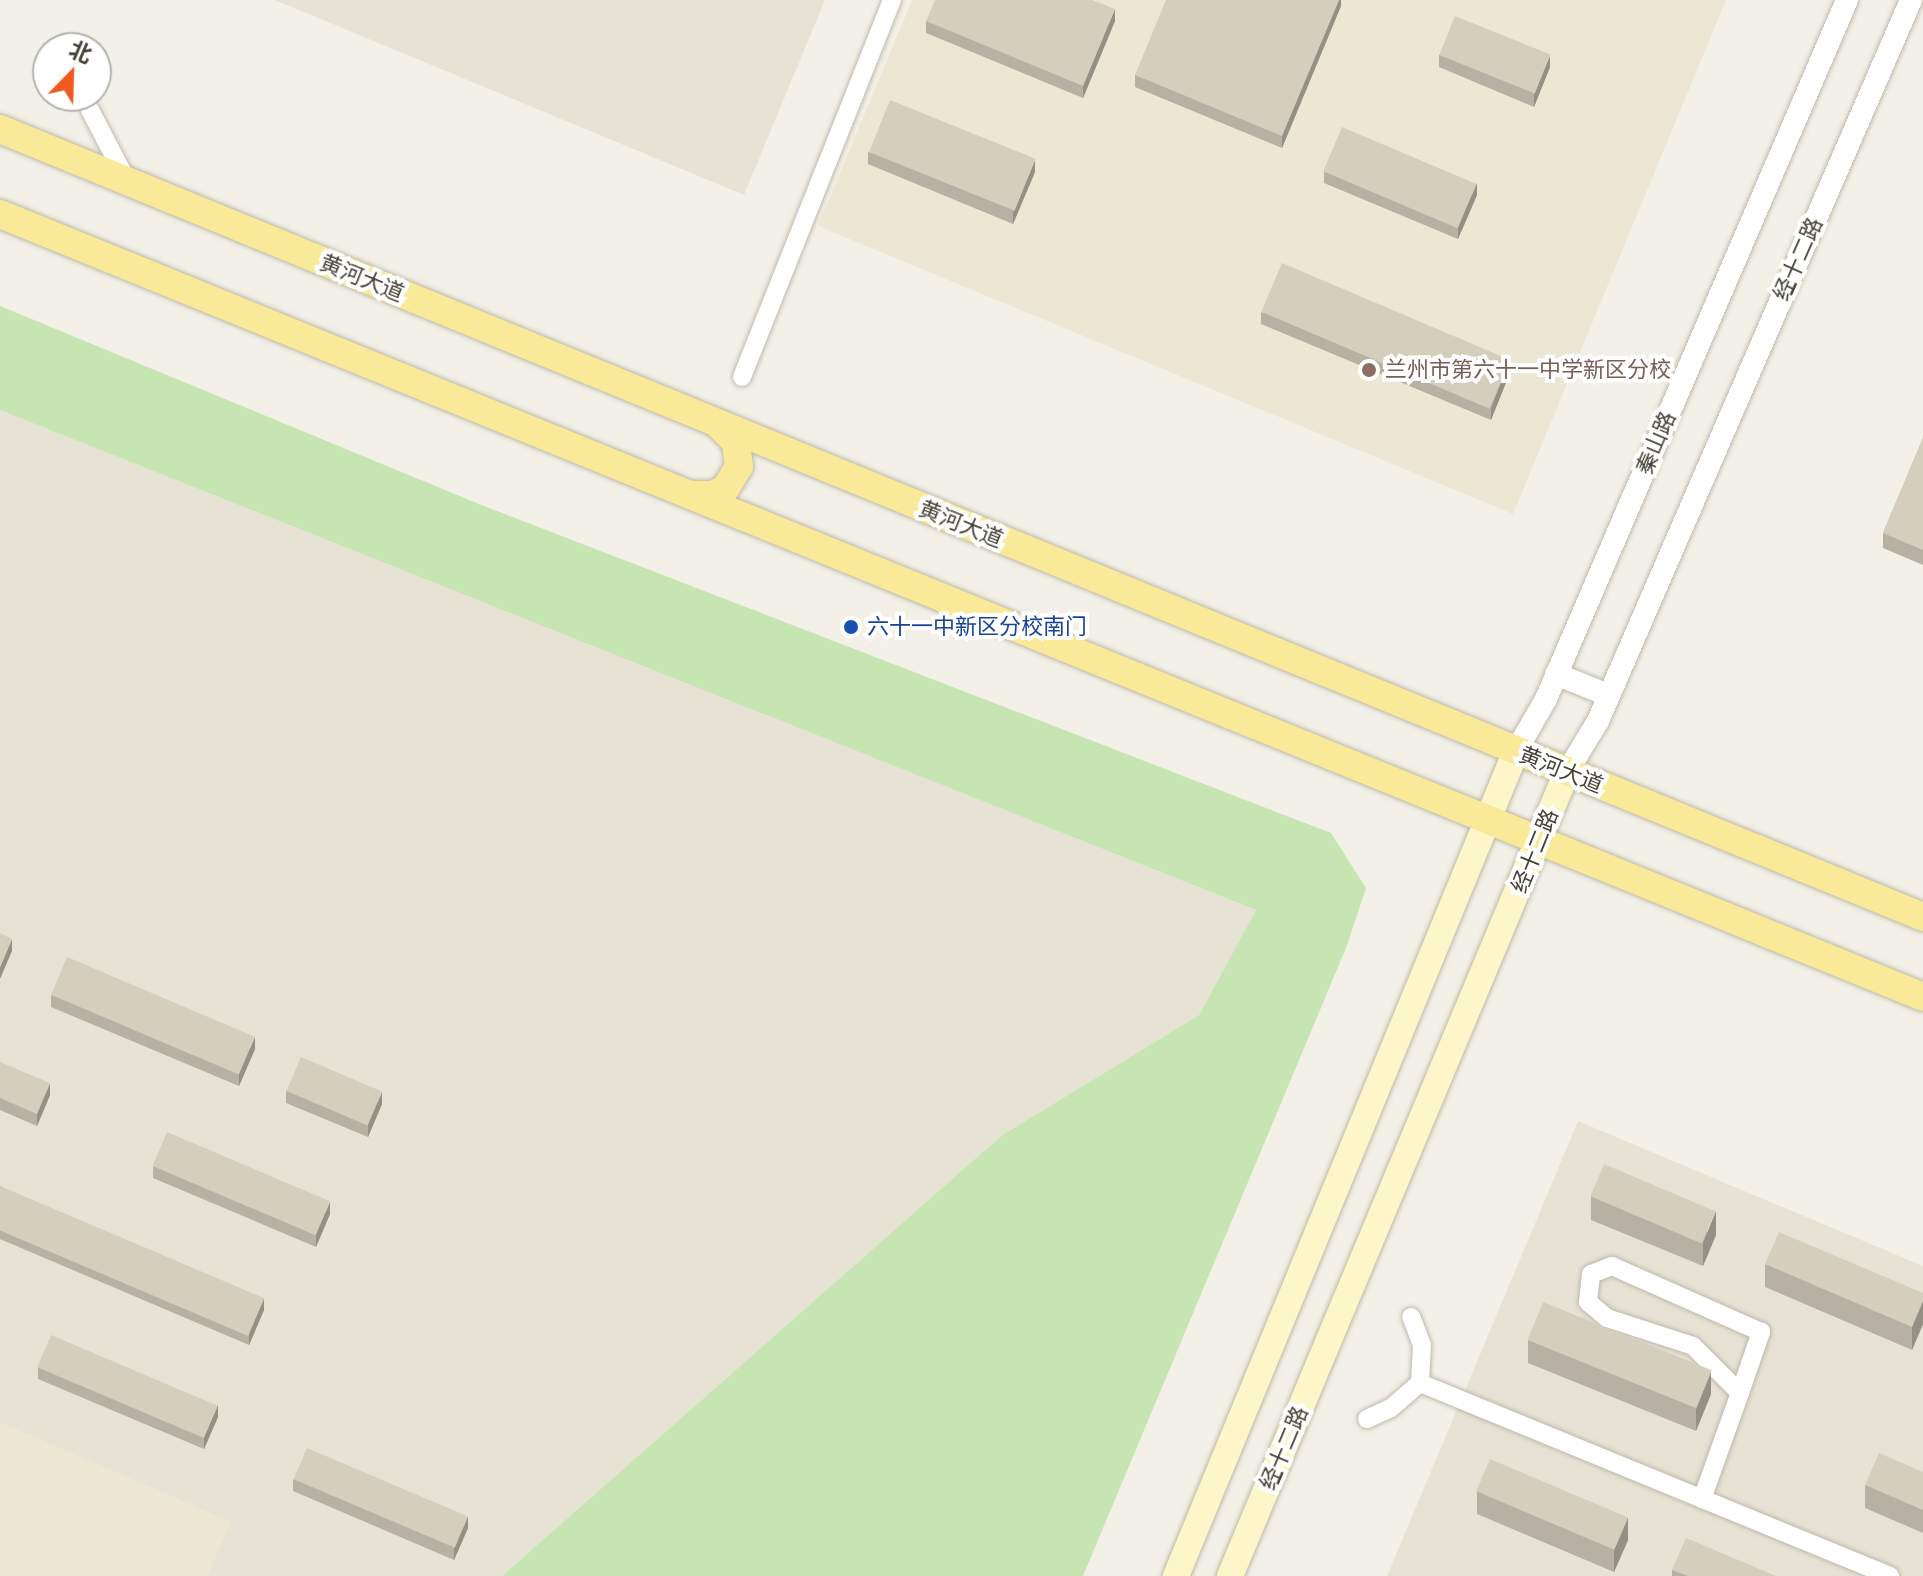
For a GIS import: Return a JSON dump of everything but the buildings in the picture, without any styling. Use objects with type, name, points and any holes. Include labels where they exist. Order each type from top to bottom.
[{"type":"main road","name":"黄河大道","points":[[0,129],[1923,917]]},
{"type":"main road","points":[[0,214],[1923,997]]},
{"type":"main road","points":[[687,494],[713,495],[734,480],[740,454],[736,442],[717,424]]},
{"type":"main road","points":[[1176,1576],[1516,751]]},
{"type":"main road","name":"经十二路","points":[[1230,1576],[1567,772]]},
{"type":"street","points":[[742,377],[892,0]]},
{"type":"street","name":"秦山路","points":[[1516,751],[1556,674],[1847,0]]},
{"type":"street","name":"经十二路","points":[[1567,772],[1608,695],[1911,0]]},
{"type":"street","points":[[91,112],[127,181]]},
{"type":"street","points":[[1556,674],[1608,695]]},
{"type":"street","points":[[1702,1499],[1740,1393],[1761,1332],[1612,1266],[1591,1274],[1588,1302],[1607,1318],[1693,1346],[1740,1393]]},
{"type":"street","points":[[1367,1419],[1391,1408],[1420,1383],[1422,1345],[1411,1317]]},
{"type":"street","points":[[1420,1383],[1890,1576]]},
{"type":"shaded area","points":[[275,0],[825,0],[744,195]]},
{"type":"shaded area","name":"兰州市第六十一中学新区分校","points":[[912,0],[1726,0],[1513,514],[818,226]]},
{"type":"shaded area","points":[[0,410],[1256,910],[1199,1015],[1001,1136],[502,1576],[0,1576]]},
{"type":"shaded area","points":[[1578,1121],[1923,1266],[1923,1576],[1387,1576]]},
{"type":"shaded area","points":[[0,1422],[231,1522],[207,1576],[0,1576]]},
{"type":"green space","points":[[0,306],[479,504],[1331,833],[1366,888],[1346,948],[1083,1576],[502,1576],[1001,1136],[1199,1015],[1256,910],[0,410]]},
{"type":"place","name":"兰州市第六十一中学新区分校","points":[[1369,370]]},
{"type":"place","name":"六十一中新区分校南门","points":[[851,627]]}]
